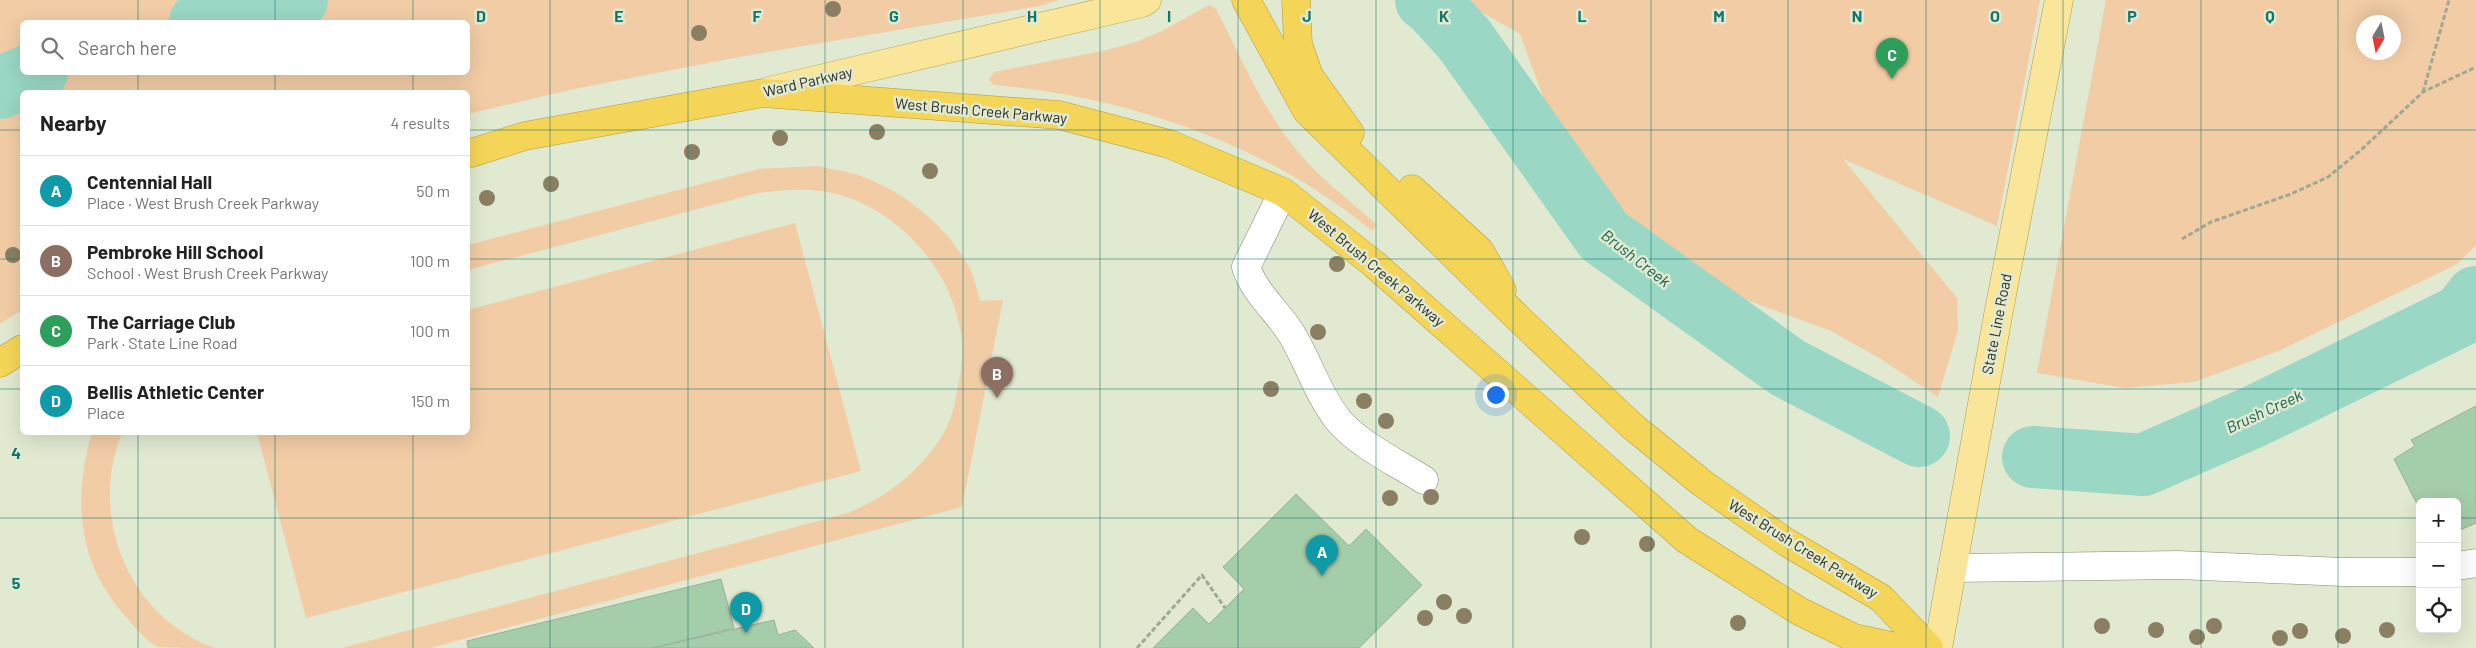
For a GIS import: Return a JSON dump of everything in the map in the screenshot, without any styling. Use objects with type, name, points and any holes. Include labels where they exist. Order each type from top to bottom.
[{"type":"highway","name":"West Brush Creek Parkway","points":[[1246,0],[1307,111],[1519,319],[1632,426],[1702,483],[1786,542],[1881,598],[1929,648]]},
{"type":"highway","points":[[1296,0],[1298,44],[1309,76],[1325,101],[1346,128],[1480,251],[1519,319]]},
{"type":"highway","name":"Ward Parkway","points":[[470,153],[525,136],[763,93]]},
{"type":"highway","name":"West Brush Creek Parkway","points":[[763,93],[1058,115],[1169,144],[1283,192],[1374,264],[1687,540],[1799,611],[1854,638],[1900,648]]},
{"type":"highway","points":[[0,363],[20,350]]},
{"type":"main road","name":"Ward Parkway","points":[[763,93],[1142,3],[1147,0]]},
{"type":"main road","name":"State Line Road","points":[[1938,648],[2059,0]]},
{"type":"lane","points":[[1283,192],[1246,267],[1249,278],[1290,332],[1338,420],[1352,435],[1424,480]]},
{"type":"lane","points":[[2461,565],[2476,563]]},
{"type":"lane","points":[[1952,568],[2178,565],[2343,572],[2416,572]]},
{"type":"path","points":[[2423,92],[2449,0]]},
{"type":"path","points":[[2182,239],[2211,222],[2290,194],[2328,177],[2361,150],[2423,92],[2476,67]]},
{"type":"path","points":[[1137,648],[1202,575],[1225,608]]},
{"type":"shaded area","points":[[0,0],[1059,0],[1040,6],[739,57],[574,89],[470,114],[470,90],[20,90],[20,311],[0,324]]},
{"type":"shaded area","points":[[1460,0],[2040,0],[1997,226],[1843,159],[1957,298],[1958,330],[1938,397],[1881,359],[1831,331],[1744,299],[1630,217],[1567,149],[1542,94],[1520,34]]},
{"type":"shaded area","points":[[2106,0],[2476,0],[2476,245],[2457,264],[2281,350],[2194,382],[2125,388],[2037,373]]},
{"type":"shaded area","points":[[1209,5],[1216,9],[1250,78],[1269,111],[1291,143],[1332,186],[1377,225],[1372,231],[1331,200],[1288,173],[1242,150],[1194,130],[1145,114],[1095,101],[1045,91],[994,85],[989,80],[994,72],[1107,50],[1136,42],[1162,31]]},
{"type":"shaded area","points":[[817,166],[858,175],[892,191],[924,212],[951,240],[971,271],[980,301],[1003,300],[962,507],[430,648],[342,648],[848,513],[888,492],[911,474],[931,452],[947,427],[957,393],[962,343],[954,306],[945,284],[933,263],[917,244],[900,227],[880,213],[859,202],[837,194],[817,190],[758,193],[470,269],[470,244],[759,169]]},
{"type":"shaded area","points":[[795,223],[861,471],[306,618],[258,435],[470,435],[470,309]]},
{"type":"shaded area","points":[[91,435],[121,435],[113,465],[110,497],[114,529],[123,560],[138,588],[159,613],[185,633],[215,648],[158,647],[141,634],[111,598],[98,576],[89,554],[84,531],[81,507],[86,457]]},
{"type":"building","points":[[2476,406],[2476,523],[2461,530],[2461,498],[2416,498],[2416,502],[2394,459],[2415,446],[2411,440]]},
{"type":"building","points":[[1296,494],[1349,546],[1366,529],[1422,585],[1359,648],[1153,648],[1193,608],[1209,624],[1244,589],[1223,567]]},
{"type":"building","points":[[721,579],[734,628],[653,648],[468,648],[467,641]]},
{"type":"building","points":[[774,620],[778,635],[795,630],[814,648],[653,648]]},
{"type":"waterway","name":"Brush Creek","points":[[209,20],[297,0]]},
{"type":"waterway","name":"Brush Creek","points":[[1426,0],[1432,4],[1464,39],[1604,236],[1788,368],[1919,436]]},
{"type":"waterway","name":"Brush Creek","points":[[0,88],[30,75]]},
{"type":"waterway","name":"Brush Creek","points":[[2033,457],[2143,465],[2253,417],[2462,315],[2476,297]]},
{"type":"place","name":"The Carriage Club","points":[[1892,79]]},
{"type":"place","name":"Pembroke Hill School","points":[[997,398]]},
{"type":"place","name":"Centennial Hall","points":[[1322,576]]},
{"type":"place","name":"Bellis Athletic Center","points":[[746,633]]}]
